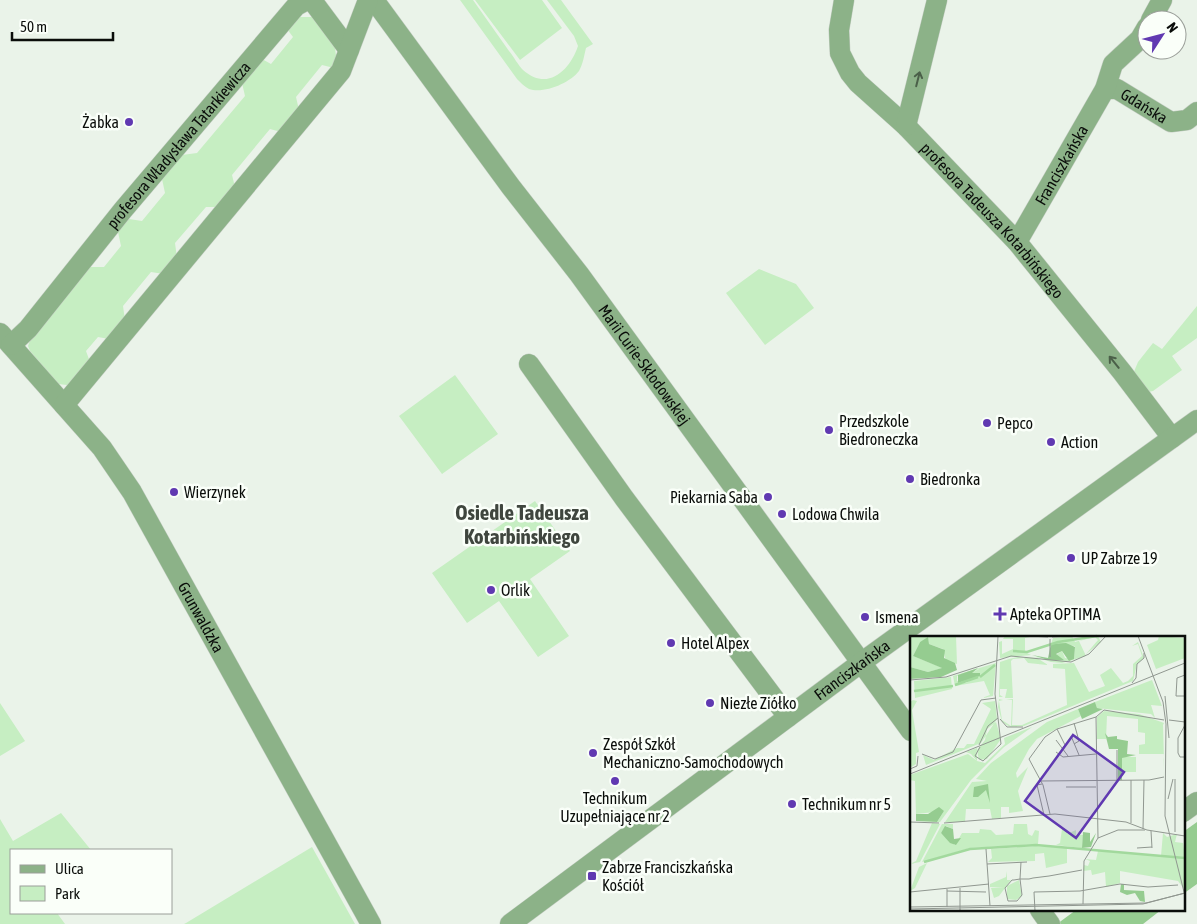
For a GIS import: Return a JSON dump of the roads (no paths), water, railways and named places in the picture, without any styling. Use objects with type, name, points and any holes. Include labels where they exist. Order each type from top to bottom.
[{"type":"street","name":"profesora Władysława Tatarkiewicza","points":[[5,339],[28,329],[122,210],[296,6],[307,0],[314,3],[349,50]]},
{"type":"street","points":[[64,405],[340,71],[368,0]]},
{"type":"street","name":"Marii Curie-Skłodowskiej","points":[[374,0],[511,187],[579,274],[910,730]]},
{"type":"street","name":"profesora Tadeusza Kotarbińskiego","points":[[844,0],[839,30],[840,53],[858,82],[906,126],[1017,242],[1144,400],[1172,438]]},
{"type":"street","points":[[906,126],[937,0]]},
{"type":"street","name":"Gdańska","points":[[1137,42],[1113,64],[1105,89],[1117,90],[1171,122],[1186,120],[1197,112]]},
{"type":"street","name":"Franciszkańska","points":[[1017,242],[1105,89]]},
{"type":"street","name":"Grunwaldzka","points":[[5,339],[102,448],[132,492],[371,924]]},
{"type":"street","points":[[529,364],[624,498],[788,716]]},
{"type":"street","name":"Franciszkańska","points":[[510,924],[788,716],[1197,420]]},
{"type":"street","points":[[1184,811],[1197,802]]},
{"type":"place","name":"Żabka","points":[[129,122]]},
{"type":"place","name":"Pepco","points":[[987,423]]},
{"type":"place","name":"Przedszkole Biedroneczka","points":[[829,430]]},
{"type":"place","name":"Action","points":[[1051,442]]},
{"type":"place","name":"Biedronka","points":[[910,479]]},
{"type":"place","name":"Wierzynek","points":[[174,492]]},
{"type":"place","name":"Piekarnia Saba","points":[[768,497]]},
{"type":"place","name":"Lodowa Chwila","points":[[782,514]]},
{"type":"place","name":"UP Zabrze 19","points":[[1071,558]]},
{"type":"place","name":"Orlik","points":[[491,590]]},
{"type":"place","name":"Apteka OPTIMA","points":[[1000,614]]},
{"type":"place","name":"Ismena","points":[[865,617]]},
{"type":"place","name":"Hotel Alpex","points":[[671,643]]},
{"type":"place","name":"Niezłe Ziółko","points":[[710,703]]},
{"type":"place","name":"Zespół Szkół Mechaniczno-Samochodowych","points":[[593,753]]},
{"type":"place","name":"Technikum Uzupełniające nr 2","points":[[615,781]]},
{"type":"place","name":"Technikum nr 5","points":[[792,804]]},
{"type":"place","name":"Zabrze Franciszkańska Kościół","points":[[592,876]]},
{"type":"district","name":"Osiedle Tadeusza Kotarbińskiego","points":[[522,524]]}]
